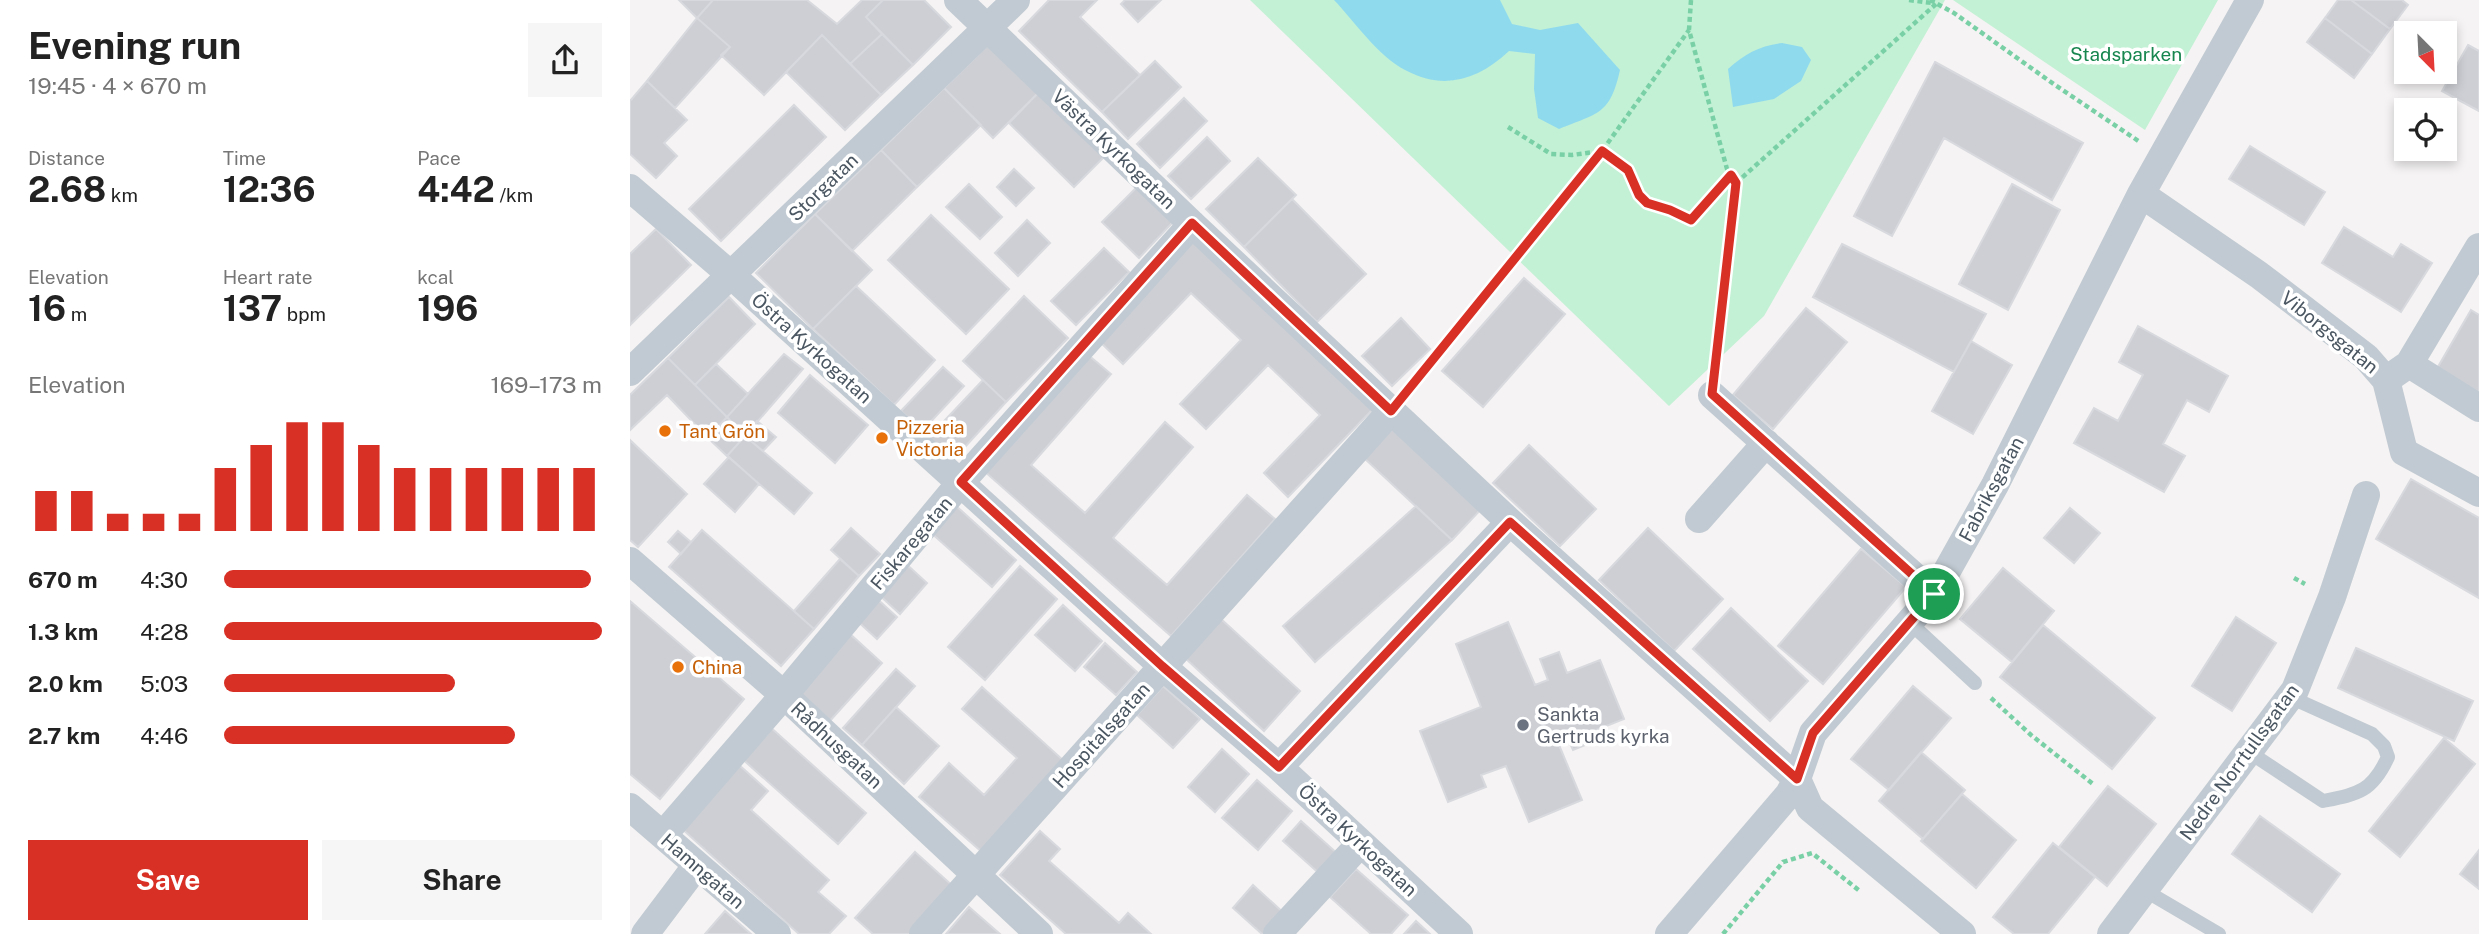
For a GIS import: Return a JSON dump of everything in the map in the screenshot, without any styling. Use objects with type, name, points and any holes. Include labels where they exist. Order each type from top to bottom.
[{"type":"street","name":"Västra Kyrkogatan","points":[[958,0],[1510,522],[1797,779]]},
{"type":"street","name":"Storgatan","points":[[630,372],[1016,0]]},
{"type":"street","name":"Fabriksgatan","points":[[1669,934],[1789,794],[1813,733],[1934,594],[1995,485],[2141,194],[2250,0]]},
{"type":"street","name":"Östra Kyrkogatan","points":[[630,188],[732,275],[1162,666],[1279,767],[1460,934]]},
{"type":"street","name":"Viborgsgatan","points":[[2141,194],[2291,300],[2366,357],[2479,408]]},
{"type":"street","name":"Fiskaregatan","points":[[663,835],[784,695],[961,482],[1192,223]]},
{"type":"street","points":[[2398,372],[2479,247]]},
{"type":"street","name":"Viborgsgatan","points":[[2398,372],[2404,452],[2479,494]]},
{"type":"street","points":[[1712,394],[1934,594]]},
{"type":"street","name":"Hospitalsgatan","points":[[923,934],[1391,411]]},
{"type":"street","points":[[1699,519],[1766,443]]},
{"type":"street","name":"Nedre Norrtullsgatan","points":[[2111,934],[2295,690],[2332,597],[2366,495]]},
{"type":"street","points":[[1279,767],[1510,522]]},
{"type":"street","name":"Rådhusgatan","points":[[631,563],[784,695],[1038,934]]},
{"type":"street","points":[[1797,779],[1810,808],[1962,934]]},
{"type":"street","name":"Hamngatan","points":[[630,807],[777,934]]},
{"type":"street","points":[[1277,934],[1361,843]]},
{"type":"street","points":[[645,934],[696,865]]},
{"type":"lane","points":[[1909,622],[1975,683]]},
{"type":"lane","points":[[2249,752],[2323,801],[2359,794],[2381,771],[2388,757],[2385,746],[2371,734],[2290,697]]},
{"type":"lane","points":[[2144,890],[2220,934]]},
{"type":"path","points":[[1691,0],[1689,30],[1727,169],[1736,183],[1712,394]]},
{"type":"path","points":[[1909,0],[1936,4]]},
{"type":"path","points":[[1930,0],[1954,13],[2055,85],[2162,156]]},
{"type":"path","points":[[1736,183],[1936,4]]},
{"type":"path","points":[[1391,411],[1602,151],[1689,30]]},
{"type":"path","points":[[1507,127],[1551,154],[1572,155],[1602,151],[1628,170],[1639,195],[1647,203],[1691,220],[1731,175]]},
{"type":"path","points":[[1975,683],[2031,735],[2093,784]]},
{"type":"path","points":[[1723,934],[1783,862],[1812,853]]},
{"type":"green space","points":[[1250,0],[1945,0],[1764,316],[1669,406]]},
{"type":"green space","name":"Stadsparken","points":[[1953,0],[2218,0],[2145,130]]},
{"type":"water","points":[[1334,0],[1500,0],[1512,24],[1540,30],[1578,23],[1620,70],[1616,85],[1607,104],[1600,110],[1559,129],[1538,118],[1534,89],[1535,54],[1509,51],[1473,75],[1447,81],[1433,80],[1405,70],[1386,57]]},
{"type":"water","points":[[1782,43],[1802,47],[1811,60],[1801,81],[1774,99],[1733,107],[1728,69],[1753,52]]},
{"type":"building","points":[[679,0],[713,0],[697,18]]},
{"type":"building","points":[[713,0],[807,0],[837,24],[862,0],[883,0],[866,17],[882,34],[850,64],[822,35],[764,95],[721,55],[730,47],[697,18]]},
{"type":"building","points":[[883,0],[924,0],[951,27],[913,65],[866,17]]},
{"type":"building","points":[[1049,0],[1097,0],[1080,17],[1140,75],[1102,112],[1019,31]]},
{"type":"building","points":[[1125,0],[1161,0],[1138,22],[1121,4]]},
{"type":"building","points":[[2338,0],[2351,0],[2390,29],[2372,54],[2325,18]]},
{"type":"building","points":[[2351,0],[2402,0],[2408,5],[2390,29]]},
{"type":"building","points":[[697,18],[730,47],[675,108],[647,81]]},
{"type":"building","points":[[2325,18],[2372,54],[2354,78],[2307,42]]},
{"type":"building","points":[[882,34],[913,65],[881,95],[850,64]]},
{"type":"building","points":[[822,35],[881,95],[845,130],[786,72]]},
{"type":"building","points":[[993,40],[1041,90],[993,138],[944,88]]},
{"type":"building","points":[[2468,45],[2479,51],[2479,111],[2442,91],[2446,84],[2457,84],[2457,64]]},
{"type":"building","points":[[1155,61],[1181,87],[1128,139],[1102,112]]},
{"type":"building","points":[[1935,62],[2083,143],[2052,200],[1944,138],[1892,236],[1854,216]]},
{"type":"building","points":[[647,81],[687,120],[664,143],[677,156],[656,178],[630,154],[630,101]]},
{"type":"building","points":[[944,88],[981,125],[917,187],[881,150]]},
{"type":"building","points":[[1041,90],[1107,154],[1074,187],[1009,123]]},
{"type":"building","points":[[1184,98],[1207,121],[1160,168],[1137,144]]},
{"type":"building","points":[[794,105],[826,137],[721,241],[689,209]]},
{"type":"building","points":[[1207,137],[1230,161],[1191,199],[1168,176]]},
{"type":"building","points":[[2250,146],[2325,192],[2304,225],[2229,179]]},
{"type":"building","points":[[881,150],[917,187],[852,251],[815,214]]},
{"type":"building","points":[[1258,158],[1296,195],[1244,247],[1206,209]]},
{"type":"building","points":[[1014,169],[1034,188],[1016,206],[997,187]]},
{"type":"building","points":[[969,184],[1002,217],[980,239],[946,207]]},
{"type":"building","points":[[2012,184],[2060,210],[2008,310],[1959,284]]},
{"type":"building","points":[[1138,186],[1174,221],[1139,258],[1102,222]]},
{"type":"building","points":[[1292,199],[1366,274],[1317,322],[1244,247]]},
{"type":"building","points":[[815,214],[872,270],[813,329],[756,273]]},
{"type":"building","points":[[931,215],[1009,289],[966,334],[888,260]]},
{"type":"building","points":[[1027,220],[1050,243],[1018,276],[995,253]]},
{"type":"building","points":[[2344,227],[2393,257],[2401,244],[2432,263],[2401,312],[2322,263]]},
{"type":"building","points":[[656,229],[691,265],[630,325],[630,254]]},
{"type":"building","points":[[1195,239],[1373,409],[1288,497],[1264,473],[1320,415],[1268,365],[1206,429],[1180,404],[1241,340],[1191,293],[1123,364],[1098,340]]},
{"type":"building","points":[[1842,244],[1986,314],[1954,372],[1813,297]]},
{"type":"building","points":[[1104,248],[1129,272],[1076,325],[1051,301]]},
{"type":"building","points":[[1524,278],[1565,314],[1483,407],[1442,371]]},
{"type":"building","points":[[856,286],[935,360],[894,405],[813,329]]},
{"type":"building","points":[[1024,296],[1068,338],[1006,402],[963,361]]},
{"type":"building","points":[[729,297],[755,324],[695,385],[668,358]]},
{"type":"building","points":[[1806,308],[1847,342],[1773,429],[1733,395]]},
{"type":"building","points":[[2471,310],[2479,315],[2479,398],[2435,372]]},
{"type":"building","points":[[1401,318],[1430,349],[1392,386],[1362,356]]},
{"type":"building","points":[[2138,326],[2228,376],[2209,412],[2187,400],[2163,444],[2185,456],[2164,492],[2074,443],[2094,408],[2118,421],[2143,375],[2119,362]]},
{"type":"building","points":[[1971,341],[2012,365],[1973,434],[1932,411]]},
{"type":"building","points":[[784,354],[803,369],[745,436],[727,417]]},
{"type":"building","points":[[1087,354],[1111,374],[1031,465],[1085,513],[1165,422],[1193,447],[1113,538],[1167,585],[1247,495],[1275,519],[1171,636],[984,471]]},
{"type":"building","points":[[668,358],[727,417],[708,438],[667,395],[630,430],[630,395]]},
{"type":"building","points":[[716,364],[748,394],[727,417],[695,385]]},
{"type":"building","points":[[943,367],[964,386],[922,431],[901,411]]},
{"type":"building","points":[[810,375],[868,425],[835,463],[778,413]]},
{"type":"building","points":[[983,380],[1006,402],[953,460],[929,437]]},
{"type":"building","points":[[727,417],[745,436],[727,456],[708,438]]},
{"type":"building","points":[[757,421],[776,437],[763,451],[745,436]]},
{"type":"building","points":[[1396,423],[1485,505],[1452,540],[1364,458]]},
{"type":"building","points":[[745,436],[812,493],[794,514],[727,456]]},
{"type":"building","points":[[630,440],[687,494],[638,547],[630,540]]},
{"type":"building","points":[[1529,445],[1596,509],[1560,546],[1493,483]]},
{"type":"building","points":[[729,457],[759,484],[735,512],[704,484]]},
{"type":"building","points":[[2411,479],[2479,518],[2479,598],[2376,539]]},
{"type":"building","points":[[955,505],[1016,560],[992,587],[930,532]]},
{"type":"building","points":[[1416,506],[1452,540],[1315,662],[1283,626]]},
{"type":"building","points":[[2070,508],[2100,533],[2074,563],[2044,538]]},
{"type":"building","points":[[851,528],[880,554],[859,576],[831,550]]},
{"type":"building","points":[[1648,528],[1723,599],[1674,651],[1599,580]]},
{"type":"building","points":[[702,530],[814,629],[781,666],[669,567]]},
{"type":"building","points":[[678,531],[691,542],[681,554],[668,542]]},
{"type":"building","points":[[1861,549],[1906,587],[1823,684],[1778,646]]},
{"type":"building","points":[[840,559],[859,576],[814,629],[794,611]]},
{"type":"building","points":[[904,562],[927,583],[900,614],[877,593]]},
{"type":"building","points":[[1020,566],[1057,599],[985,680],[948,647]]},
{"type":"building","points":[[2003,568],[2054,611],[2012,662],[1960,619]]},
{"type":"building","points":[[874,596],[897,617],[877,639],[854,618]]},
{"type":"building","points":[[630,601],[744,699],[660,799],[630,774]]},
{"type":"building","points":[[1063,605],[1102,641],[1075,671],[1035,635]]},
{"type":"building","points":[[1731,608],[1808,681],[1770,721],[1693,649]]},
{"type":"building","points":[[2236,617],[2276,643],[2232,711],[2192,686]]},
{"type":"building","points":[[1221,619],[1300,691],[1264,731],[1185,658]]},
{"type":"building","name":"Sankta Gertruds kyrka","points":[[1508,622],[1535,685],[1548,680],[1540,659],[1559,652],[1567,673],[1600,660],[1624,719],[1596,730],[1600,739],[1573,750],[1569,741],[1559,745],[1582,800],[1529,822],[1506,766],[1481,775],[1486,787],[1448,802],[1420,731],[1481,707],[1456,644]]},
{"type":"building","points":[[2043,625],[2155,718],[2112,769],[2000,677]]},
{"type":"building","points":[[849,633],[882,663],[828,723],[794,693]]},
{"type":"building","points":[[1105,643],[1137,672],[1116,695],[1084,667]]},
{"type":"building","points":[[2356,648],[2473,701],[2454,741],[2338,688]]},
{"type":"building","points":[[896,669],[915,686],[862,745],[843,728]]},
{"type":"building","points":[[1163,686],[1200,719],[1173,748],[1137,715]]},
{"type":"building","points":[[1913,686],[1951,718],[1889,790],[1851,759]]},
{"type":"building","points":[[982,687],[1064,761],[982,852],[919,797],[949,763],[984,795],[1017,758],[962,709]]},
{"type":"building","points":[[896,707],[939,746],[904,784],[862,745]]},
{"type":"building","points":[[769,726],[866,813],[838,844],[740,757]]},
{"type":"building","points":[[2444,738],[2475,764],[2400,857],[2369,831]]},
{"type":"building","points":[[1222,749],[1249,774],[1215,812],[1188,787]]},
{"type":"building","points":[[1921,752],[1965,790],[1923,839],[1879,801]]},
{"type":"building","points":[[738,764],[768,791],[751,810],[829,880],[818,892],[846,916],[829,934],[799,934],[681,828]]},
{"type":"building","points":[[1257,780],[1292,811],[1258,850],[1222,818]]},
{"type":"building","points":[[2108,786],[2156,824],[2107,886],[2059,847]]},
{"type":"building","points":[[1962,794],[2016,840],[1976,888],[1921,841]]},
{"type":"building","points":[[2260,816],[2340,874],[2312,912],[2232,854]]},
{"type":"building","points":[[1301,821],[1339,855],[1321,875],[1283,841]]},
{"type":"building","points":[[1040,831],[1060,849],[1049,861],[1119,923],[1128,913],[1151,934],[1066,934],[1000,875]]},
{"type":"building","points":[[2053,843],[2095,877],[2048,934],[2014,934],[1993,917]]},
{"type":"building","points":[[2479,850],[2479,889],[2460,874]]},
{"type":"building","points":[[915,852],[954,887],[912,934],[873,934],[855,918]]},
{"type":"building","points":[[1356,869],[1408,915],[1391,934],[1371,934],[1330,897]]},
{"type":"building","points":[[1253,885],[1286,915],[1268,934],[1262,934],[1233,908]]},
{"type":"building","points":[[969,907],[1000,934],[946,934]]},
{"type":"building","points":[[725,911],[751,934],[705,934]]},
{"type":"building","points":[[1416,921],[1430,934],[1404,934]]},
{"type":"place","name":"Tant Grön","points":[[665,431]]},
{"type":"place","name":"Pizzeria Victoria","points":[[882,438]]},
{"type":"place","name":"China","points":[[678,667]]},
{"type":"place","name":"Sankta Gertruds kyrka","points":[[1523,725]]},
{"type":"route","points":[[1602,151],[1628,170],[1639,195],[1647,203],[1691,220],[1731,175],[1736,183],[1712,394],[1934,594],[1813,733],[1797,779],[1510,522],[1279,767],[1162,666],[961,482],[1192,223],[1391,411],[1602,151]]}]
